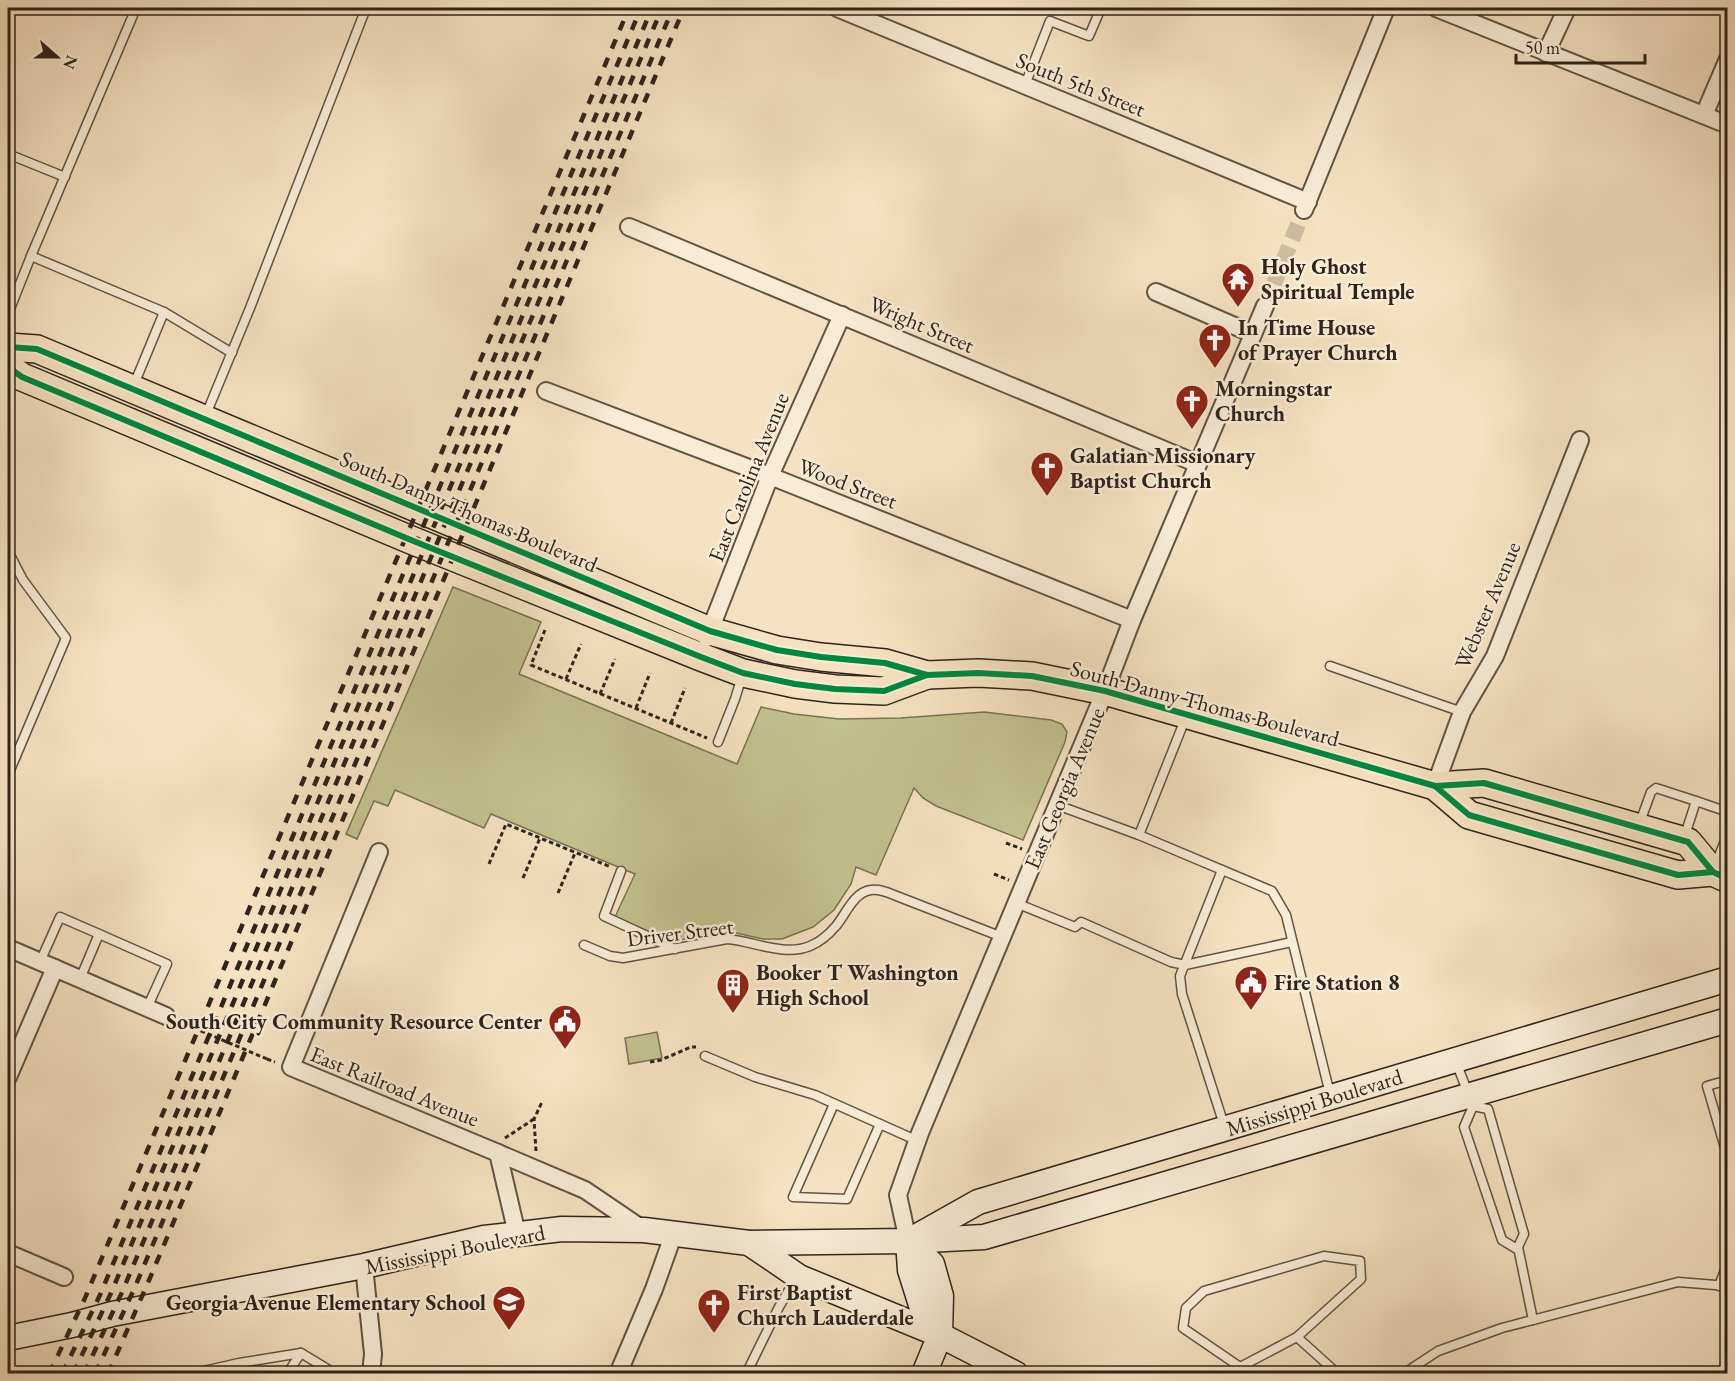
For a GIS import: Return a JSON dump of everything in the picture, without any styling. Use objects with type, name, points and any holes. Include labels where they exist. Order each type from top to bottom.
[{"type":"main road","name":"South Danny Thomas Boulevard","points":[[8,347],[37,349],[710,631],[777,650],[885,663],[927,675],[1032,676],[1105,691],[1435,786],[1484,783],[1688,842],[1720,875]]},
{"type":"main road","name":"South Danny Thomas Boulevard","points":[[8,367],[22,377],[411,540],[743,673],[795,684],[835,689],[884,691],[927,675]]},
{"type":"main road","name":"South Danny Thomas Boulevard","points":[[1435,786],[1469,815],[1678,875],[1720,875]]},
{"type":"main road","name":"Mississippi Boulevard","points":[[908,1241],[978,1202],[1728,979]]},
{"type":"main road","points":[[1602,1016],[1615,1053]]},
{"type":"main road","name":"Mississippi Boulevard","points":[[8,1338],[112,1314],[364,1266],[484,1238],[562,1229],[644,1230],[749,1243],[984,1238],[1303,1144],[1470,1101],[1615,1053],[1728,1020]]},
{"type":"main road","points":[[1293,1108],[1303,1144]]},
{"type":"main road","points":[[908,1241],[932,1264],[941,1296],[940,1335],[924,1374]]},
{"type":"main road","points":[[749,1243],[797,1276],[940,1335],[1016,1374]]},
{"type":"street","name":"South 5th Street","points":[[837,8],[1305,207],[1386,8]]},
{"type":"street","points":[[1436,8],[1728,125]]},
{"type":"street","points":[[1546,53],[1567,8]]},
{"type":"street","points":[[1704,115],[1728,59]]},
{"type":"street","name":"Wright Street","points":[[629,227],[1198,464]]},
{"type":"street","points":[[1156,292],[1253,334]]},
{"type":"street","name":"East Georgia Avenue","points":[[908,1241],[898,1195],[918,1141],[1105,691],[1132,620],[1265,306]]},
{"type":"street","name":"East Carolina Avenue","points":[[700,657],[770,476],[842,315]]},
{"type":"street","name":"Wood Street","points":[[546,391],[770,476],[1132,620]]},
{"type":"street","name":"Webster Avenue","points":[[1435,786],[1462,712],[1495,656],[1580,440]]},
{"type":"street","name":"East Railroad Avenue","points":[[379,852],[291,1067],[585,1190],[644,1230]]},
{"type":"street","points":[[8,948],[173,1019]]},
{"type":"street","points":[[8,1077],[47,965]]},
{"type":"street","name":"East Railroad Avenue","points":[[493,1151],[517,1234]]},
{"type":"street","points":[[618,1374],[654,1289],[674,1233]]},
{"type":"street","points":[[8,1253],[64,1277]]},
{"type":"street","points":[[364,1266],[374,1354],[371,1374]]},
{"type":"lane","points":[[8,314],[12,293],[31,256],[136,8]]},
{"type":"lane","points":[[204,420],[366,8]]},
{"type":"lane","points":[[1025,86],[1050,21],[1089,36],[1101,8]]},
{"type":"lane","points":[[8,154],[64,177]]},
{"type":"lane","points":[[31,256],[164,312],[232,353]]},
{"type":"lane","points":[[132,390],[164,312]]},
{"type":"lane","points":[[8,551],[23,580],[66,638],[12,754],[8,775]]},
{"type":"lane","points":[[1330,666],[1462,712]]},
{"type":"lane","points":[[718,742],[743,673]]},
{"type":"lane","points":[[1139,835],[1187,714]]},
{"type":"lane","points":[[1638,828],[1651,792],[1656,788],[1728,812]]},
{"type":"lane","points":[[1683,841],[1696,801]]},
{"type":"lane","points":[[1057,805],[1139,835],[1272,891],[1286,915],[1330,1097]]},
{"type":"lane","points":[[1720,875],[1728,833]]},
{"type":"lane","points":[[1222,870],[1180,976],[1182,994],[1225,1128]]},
{"type":"lane","points":[[621,871],[604,916],[675,949]]},
{"type":"lane","name":"Driver Street","points":[[584,945],[610,956],[623,958],[727,939],[795,950],[811,946],[826,936],[857,897],[869,890],[881,890],[910,900],[1002,937]]},
{"type":"lane","points":[[1016,903],[1075,927],[1081,922],[1171,962],[1185,965],[1292,942]]},
{"type":"lane","points":[[47,965],[60,917],[167,964],[147,1008]]},
{"type":"lane","points":[[80,979],[99,934]]},
{"type":"lane","points":[[705,1056],[755,1077],[814,1095],[918,1141]]},
{"type":"lane","points":[[1455,1060],[1470,1101],[1464,1127],[1502,1240],[1517,1249],[1518,1247]]},
{"type":"lane","points":[[1728,1080],[1707,1086],[1728,1158]]},
{"type":"lane","points":[[1470,1101],[1488,1109],[1524,1234],[1518,1247],[1533,1320]]},
{"type":"lane","points":[[834,1104],[793,1197],[847,1199],[880,1124]]},
{"type":"lane","points":[[1324,1256],[1360,1261],[1360,1279],[1297,1337],[1240,1367],[1183,1328],[1186,1308],[1204,1291],[1324,1256]]},
{"type":"lane","points":[[1403,1374],[1438,1351],[1502,1328],[1678,1282],[1723,1286],[1728,1262]]},
{"type":"lane","points":[[746,1374],[797,1276]]},
{"type":"lane","points":[[1297,1337],[1338,1374]]},
{"type":"lane","points":[[190,1374],[301,1353],[329,1370],[327,1374]]},
{"type":"lane","points":[[287,1374],[301,1353]]},
{"type":"path","points":[[545,630],[531,665],[718,742]]},
{"type":"path","points":[[566,680],[581,644]]},
{"type":"path","points":[[600,694],[615,658]]},
{"type":"path","points":[[636,708],[650,673]]},
{"type":"path","points":[[671,723],[685,688]]},
{"type":"path","points":[[489,864],[506,824],[621,871]]},
{"type":"path","points":[[523,878],[540,838]]},
{"type":"path","points":[[1006,843],[1024,849]]},
{"type":"path","points":[[558,893],[575,853]]},
{"type":"path","points":[[994,874],[1011,880]]},
{"type":"path","points":[[173,1019],[267,1059]]},
{"type":"path","points":[[650,1062],[661,1060],[691,1047],[698,1047],[705,1056]]},
{"type":"path","points":[[493,1151],[534,1119],[542,1102]]},
{"type":"path","points":[[534,1119],[538,1170]]},
{"type":"green space","points":[[453,587],[541,622],[519,674],[737,764],[761,707],[794,714],[839,719],[901,718],[984,712],[1051,720],[1062,724],[1067,732],[1065,742],[1023,840],[936,806],[923,798],[914,788],[876,875],[856,867],[851,884],[834,910],[813,927],[782,939],[763,939],[736,933],[714,934],[668,942],[614,919],[635,874],[491,814],[484,828],[395,790],[388,806],[374,801],[357,839],[346,834]]},
{"type":"green space","points":[[657,1032],[662,1058],[629,1064],[625,1038]]},
{"type":"tunnel","points":[[1265,306],[1303,212]]},
{"type":"railway","points":[[49,1374],[85,1298],[629,8]]},
{"type":"railway","points":[[62,1374],[100,1295],[641,8]]},
{"type":"railway","points":[[73,1374],[111,1293],[652,8]]},
{"type":"railway","points":[[84,1374],[123,1290],[662,8]]},
{"type":"railway","points":[[95,1374],[135,1287],[673,8]]},
{"type":"railway","points":[[108,1374],[684,8]]},
{"type":"cycle path","points":[[8,347],[37,349],[710,631],[777,650],[885,663],[927,675],[978,673],[1032,676],[1105,691],[1435,786],[1484,783],[1688,842],[1713,872],[1728,879]]},
{"type":"cycle path","points":[[8,367],[22,377],[411,540],[743,673],[795,684],[835,689],[884,691],[927,675]]},
{"type":"cycle path","points":[[1435,786],[1469,815],[1678,875],[1713,872]]},
{"type":"place","name":"Holy Ghost Spiritual Temple","points":[[1238,308]]},
{"type":"place","name":"In Time House of Prayer Church","points":[[1215,369]]},
{"type":"place","name":"Morningstar Church","points":[[1192,430]]},
{"type":"place","name":"Galatian Missionary Baptist Church","points":[[1047,497]]},
{"type":"place","name":"Fire Station 8","points":[[1251,1011]]},
{"type":"place","name":"Booker T Washington High School","points":[[733,1014]]},
{"type":"place","name":"South City Community Resource Center","points":[[565,1050]]},
{"type":"place","name":"Georgia Avenue Elementary School","points":[[509,1331]]},
{"type":"place","name":"First Baptist Church Lauderdale","points":[[714,1334]]}]
